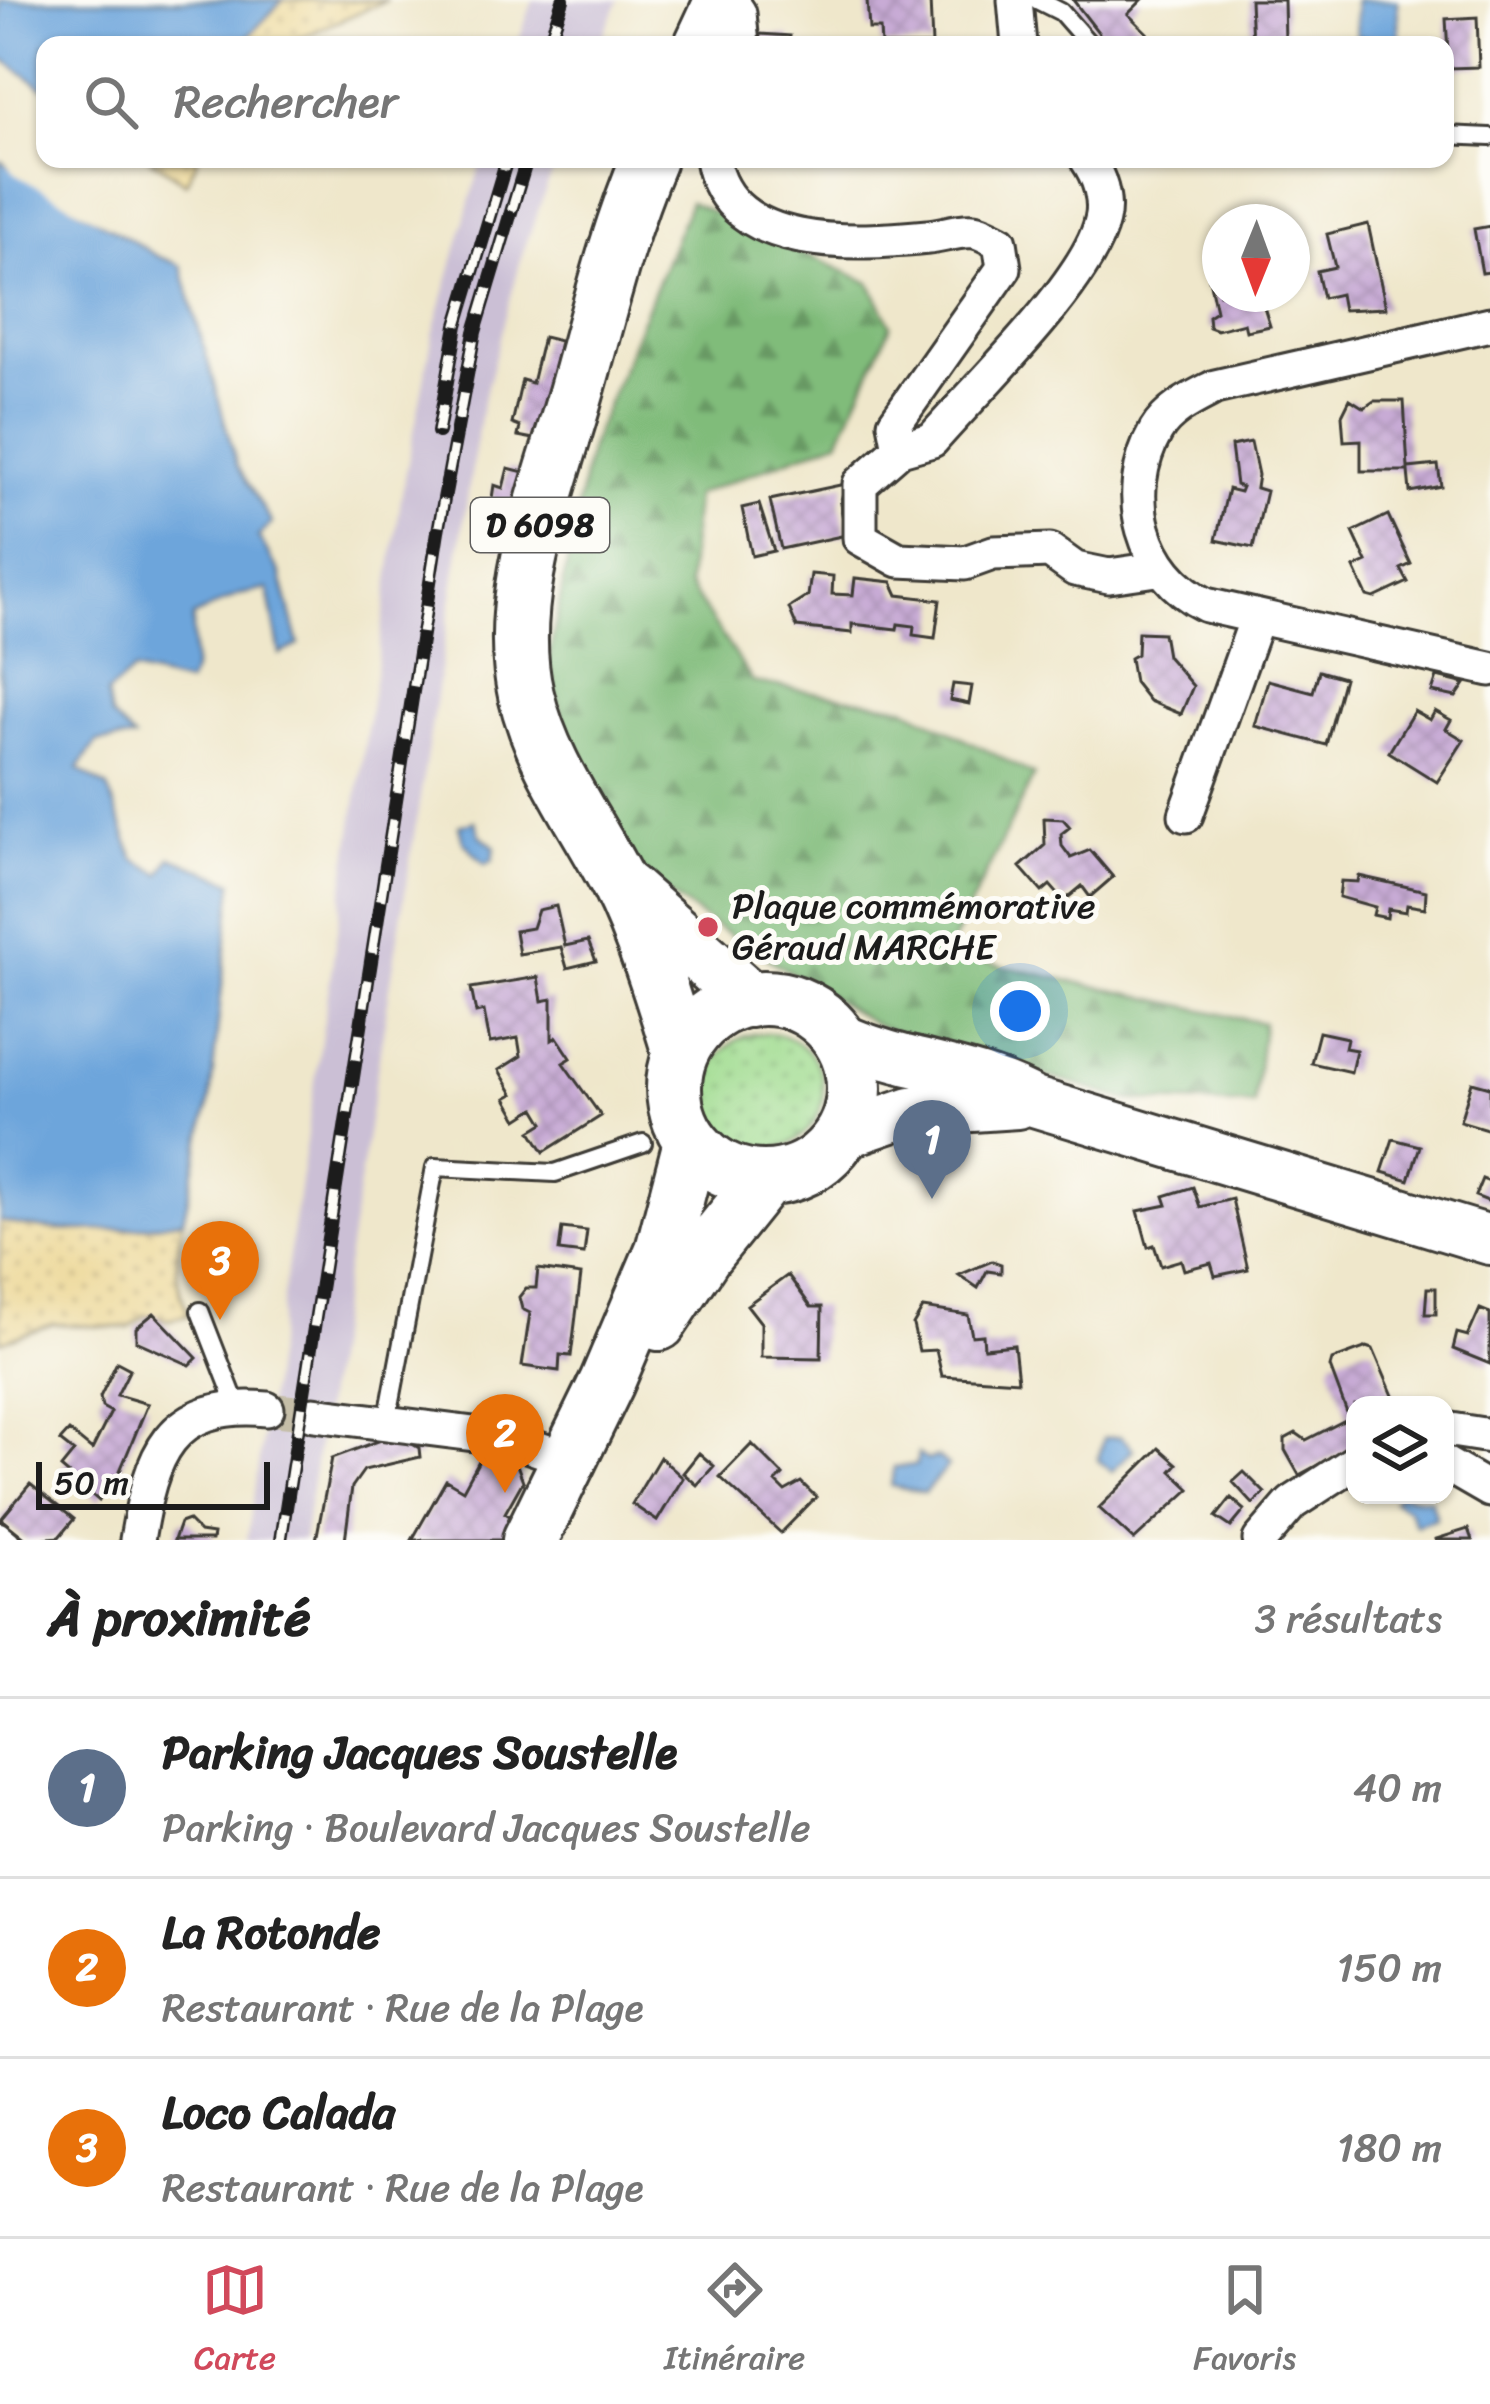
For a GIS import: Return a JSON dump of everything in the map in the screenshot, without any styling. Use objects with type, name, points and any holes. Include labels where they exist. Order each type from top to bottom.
[{"type":"main road","points":[[707,36],[727,0]]},
{"type":"main road","name":"D 6098","points":[[646,168],[608,274],[542,518],[521,633],[526,694],[550,764],[618,884],[680,1053]]},
{"type":"main road","name":"D 6098","points":[[618,884],[750,1000]]},
{"type":"main road","points":[[530,1540],[662,1250],[667,1143],[680,1053],[700,1025],[723,1008],[750,1000],[799,1006],[838,1037],[870,1052],[999,1082],[1034,1102],[1490,1240]]},
{"type":"main road","points":[[667,1143],[724,1169],[766,1178],[795,1172],[821,1158],[850,1116],[853,1075],[838,1037]]},
{"type":"main road","points":[[841,1135],[911,1111],[1034,1102]]},
{"type":"main road","points":[[550,1540],[663,1316],[766,1178]]},
{"type":"street","points":[[727,0],[739,13],[741,36]]},
{"type":"street","points":[[1015,0],[1018,36]]},
{"type":"street","points":[[715,168],[721,190],[746,215],[791,235],[878,241],[974,230],[1000,242],[1004,268],[896,423],[900,449]]},
{"type":"street","points":[[1091,168],[1105,203],[1101,226],[1071,280],[932,440],[900,449],[860,484],[860,538],[899,560],[965,563],[993,554],[1050,551],[1075,569],[1108,576],[1157,569]]},
{"type":"street","points":[[1490,324],[1215,387],[1180,406],[1157,429],[1140,489],[1140,516],[1157,569],[1194,599],[1258,618],[1490,669]]},
{"type":"street","points":[[1186,815],[1258,618]]},
{"type":"street","points":[[137,1540],[148,1474],[159,1450],[201,1416],[252,1407]]},
{"type":"street","points":[[314,1414],[506,1438],[568,1459]]},
{"type":"street","points":[[1454,1430],[1490,1436]]},
{"type":"street","points":[[1260,1540],[1292,1503],[1346,1468]]},
{"type":"street","points":[[1454,1469],[1490,1490]]},
{"type":"lane","points":[[1037,0],[1061,12],[1082,36]]},
{"type":"lane","points":[[1454,135],[1490,137]]},
{"type":"lane","points":[[387,1422],[435,1167],[555,1173],[667,1143]]},
{"type":"lane","points":[[200,1311],[252,1407]]},
{"type":"lane","points":[[0,1531],[11,1540]]},
{"type":"shaded area","points":[[533,0],[619,0],[603,36],[520,36]]},
{"type":"shaded area","points":[[479,168],[554,168],[523,252],[482,405],[303,1540],[247,1540],[402,492],[433,334]]},
{"type":"green space","points":[[690,202],[870,283],[891,325],[839,440],[695,495],[688,585],[753,682],[904,707],[1034,775],[947,954],[1263,1023],[1254,1105],[1128,1100],[879,1027],[707,921],[611,853],[580,784],[548,662],[589,450]]},
{"type":"green space","points":[[765,1033],[787,1037],[806,1050],[819,1069],[823,1091],[819,1113],[806,1132],[787,1145],[765,1149],[743,1145],[724,1132],[711,1113],[707,1091],[711,1069],[724,1050],[743,1037]]},
{"type":"sand","points":[[283,0],[387,0],[305,36],[249,36]]},
{"type":"sand","points":[[164,168],[194,168],[186,183]]},
{"type":"sand","points":[[183,1220],[178,1280],[190,1315],[169,1320],[145,1315],[129,1328],[53,1324],[0,1342],[0,1221],[92,1231]]},
{"type":"water","points":[[0,0],[283,0],[249,36],[36,36],[36,83],[0,57]]},
{"type":"water","points":[[1355,0],[1397,0],[1399,36],[1357,36]]},
{"type":"water","points":[[0,161],[159,257],[181,265],[237,466],[272,523],[258,537],[280,573],[299,645],[280,654],[268,589],[238,595],[193,617],[193,671],[187,684],[133,671],[107,694],[111,716],[134,739],[97,742],[78,769],[108,788],[134,859],[161,874],[171,857],[233,882],[210,1099],[183,1220],[137,1227],[69,1230],[0,1221]]},
{"type":"water","points":[[475,821],[480,835],[495,847],[493,860],[485,864],[463,841],[459,826]]},
{"type":"water","points":[[1121,1437],[1133,1449],[1112,1472],[1098,1460],[1104,1438]]},
{"type":"water","points":[[918,1454],[927,1460],[938,1457],[948,1466],[924,1493],[891,1486],[894,1467],[916,1465]]},
{"type":"water","points":[[1399,1504],[1432,1504],[1436,1518],[1415,1525],[1408,1509]]},
{"type":"pier","points":[[0,155],[161,251],[183,259],[181,265],[14,174]]},
{"type":"building","points":[[867,0],[930,0],[932,36],[880,36],[880,29],[869,29]]},
{"type":"building","points":[[1073,0],[1142,0],[1128,14],[1147,33],[1144,36],[1101,36]]},
{"type":"building","points":[[1250,0],[1284,0],[1285,36],[1252,36]]},
{"type":"building","points":[[1477,17],[1479,67],[1454,68],[1454,36],[1447,36],[1446,19]]},
{"type":"building","points":[[1368,224],[1386,308],[1343,310],[1340,294],[1323,298],[1317,271],[1335,267],[1327,234]]},
{"type":"building","points":[[1490,226],[1490,272],[1482,273],[1474,229]]},
{"type":"building","points":[[1266,312],[1270,326],[1246,331],[1244,323],[1217,330],[1209,327],[1208,316]]},
{"type":"building","points":[[543,337],[560,341],[539,440],[518,436],[520,427],[512,424],[522,380],[532,383]]},
{"type":"building","points":[[1350,399],[1364,408],[1374,401],[1404,401],[1408,468],[1438,465],[1441,486],[1410,492],[1408,471],[1361,471],[1361,440],[1344,441],[1342,415]]},
{"type":"building","points":[[1251,442],[1256,488],[1266,491],[1253,548],[1216,540],[1228,489],[1240,492],[1242,487],[1236,485],[1231,446]]},
{"type":"building","points":[[508,468],[524,472],[508,550],[485,544],[494,485],[503,488]]},
{"type":"building","points":[[845,484],[840,504],[846,535],[781,549],[770,500]]},
{"type":"building","points":[[759,504],[774,551],[752,556],[742,508]]},
{"type":"building","points":[[1388,515],[1411,564],[1401,569],[1408,582],[1374,598],[1367,596],[1354,568],[1367,562],[1353,532]]},
{"type":"building","points":[[811,574],[833,576],[832,594],[853,595],[855,578],[892,582],[898,595],[940,600],[935,638],[913,635],[914,626],[898,624],[897,629],[852,624],[852,633],[797,627],[789,608],[808,596]]},
{"type":"building","points":[[1138,632],[1163,633],[1167,656],[1193,686],[1181,714],[1149,701],[1134,682],[1130,658],[1137,654]]},
{"type":"building","points":[[1319,671],[1344,678],[1326,745],[1255,726],[1268,680],[1313,692]]},
{"type":"building","points":[[1437,677],[1465,684],[1456,697],[1432,692]]},
{"type":"building","points":[[953,684],[972,686],[969,704],[950,700]]},
{"type":"building","points":[[1414,711],[1430,720],[1435,711],[1451,720],[1446,729],[1464,740],[1437,782],[1389,752]]},
{"type":"building","points":[[1044,818],[1063,819],[1070,827],[1061,834],[1062,846],[1071,858],[1090,850],[1113,877],[1090,897],[1082,886],[1064,901],[1050,885],[1042,892],[1020,867],[1045,845]]},
{"type":"building","points":[[1359,876],[1426,891],[1425,908],[1388,909],[1387,918],[1373,915],[1375,907],[1339,897],[1341,881],[1358,882]]},
{"type":"building","points":[[556,906],[565,946],[588,941],[596,961],[567,968],[561,947],[519,954],[515,931],[532,928],[538,910]]},
{"type":"building","points":[[538,977],[542,1001],[552,999],[552,1040],[557,1037],[571,1058],[563,1063],[601,1116],[544,1152],[531,1131],[544,1123],[535,1108],[518,1119],[506,1098],[513,1094],[499,1070],[521,1056],[518,1038],[490,1043],[484,1011],[476,1013],[471,988]]},
{"type":"building","points":[[1319,1032],[1347,1038],[1345,1048],[1356,1050],[1351,1072],[1311,1063]]},
{"type":"building","points":[[1472,1082],[1490,1087],[1490,1130],[1460,1121]]},
{"type":"building","points":[[1393,1139],[1420,1146],[1409,1180],[1382,1172]]},
{"type":"building","points":[[1482,1179],[1490,1182],[1490,1202],[1475,1196]]},
{"type":"building","points":[[1193,1187],[1200,1207],[1232,1199],[1248,1269],[1215,1276],[1211,1263],[1184,1270],[1181,1260],[1161,1266],[1154,1245],[1148,1247],[1138,1211],[1167,1205],[1164,1196]]},
{"type":"building","points":[[562,1228],[587,1231],[584,1254],[559,1251]]},
{"type":"building","points":[[992,1261],[1001,1264],[1001,1273],[987,1271],[978,1288],[959,1275]]},
{"type":"building","points":[[538,1269],[581,1275],[571,1356],[560,1355],[559,1371],[522,1366],[530,1313],[522,1309],[519,1297],[526,1288],[536,1288]]},
{"type":"building","points":[[788,1275],[811,1307],[822,1307],[821,1358],[761,1357],[761,1323],[747,1305]]},
{"type":"building","points":[[1427,1288],[1436,1288],[1436,1314],[1425,1314]]},
{"type":"building","points":[[923,1308],[968,1315],[972,1336],[983,1335],[984,1348],[1014,1345],[1018,1381],[942,1376],[936,1350],[919,1351],[913,1325]]},
{"type":"building","points":[[1480,1309],[1490,1313],[1490,1364],[1453,1349],[1457,1333],[1468,1336]]},
{"type":"building","points":[[154,1313],[197,1358],[190,1365],[136,1341],[136,1328]]},
{"type":"building","points":[[1373,1349],[1393,1396],[1346,1396],[1346,1410],[1330,1367],[1332,1360]]},
{"type":"building","points":[[117,1362],[130,1369],[117,1395],[148,1404],[114,1485],[109,1483],[99,1501],[61,1468],[74,1452],[60,1441],[69,1431],[92,1450],[111,1412],[102,1407],[100,1397]]},
{"type":"building","points":[[1346,1420],[1346,1450],[1299,1475],[1285,1450],[1285,1439],[1296,1433],[1306,1440]]},
{"type":"building","points":[[381,1440],[407,1441],[419,1448],[420,1457],[364,1470],[352,1487],[345,1540],[316,1540],[332,1458]]},
{"type":"building","points":[[752,1444],[783,1475],[776,1482],[785,1491],[801,1482],[816,1497],[781,1533],[720,1477]]},
{"type":"building","points":[[1159,1448],[1177,1464],[1171,1471],[1190,1489],[1134,1540],[1099,1508]]},
{"type":"building","points":[[495,1450],[516,1462],[523,1481],[505,1513],[516,1520],[505,1540],[412,1540],[446,1480],[463,1490],[481,1457]]},
{"type":"building","points":[[699,1453],[714,1466],[697,1485],[683,1473]]},
{"type":"building","points":[[660,1457],[683,1478],[657,1521],[632,1504]]},
{"type":"building","points":[[1244,1472],[1265,1493],[1253,1504],[1233,1482]]},
{"type":"building","points":[[30,1484],[74,1519],[59,1537],[27,1540],[1,1519]]},
{"type":"building","points":[[1231,1498],[1245,1510],[1231,1527],[1216,1517]]},
{"type":"building","points":[[188,1520],[200,1532],[213,1534],[212,1540],[174,1540],[180,1523]]},
{"type":"building","points":[[1468,1529],[1472,1540],[1436,1540],[1436,1539]]},
{"type":"tunnel","points":[[267,1409],[314,1414]]},
{"type":"railway","points":[[551,36],[563,0]]},
{"type":"railway","points":[[438,432],[457,325],[504,168]]},
{"type":"railway","points":[[281,1540],[438,531],[475,332],[524,168]]},
{"type":"place","name":"Plaque commémorative Géraud MARCHE","points":[[708,927]]},
{"type":"place","name":"Parking Jacques Soustelle","points":[[932,1199]]},
{"type":"place","name":"Loco Calada","points":[[220,1320]]},
{"type":"place","name":"La Rotonde","points":[[505,1493]]}]
